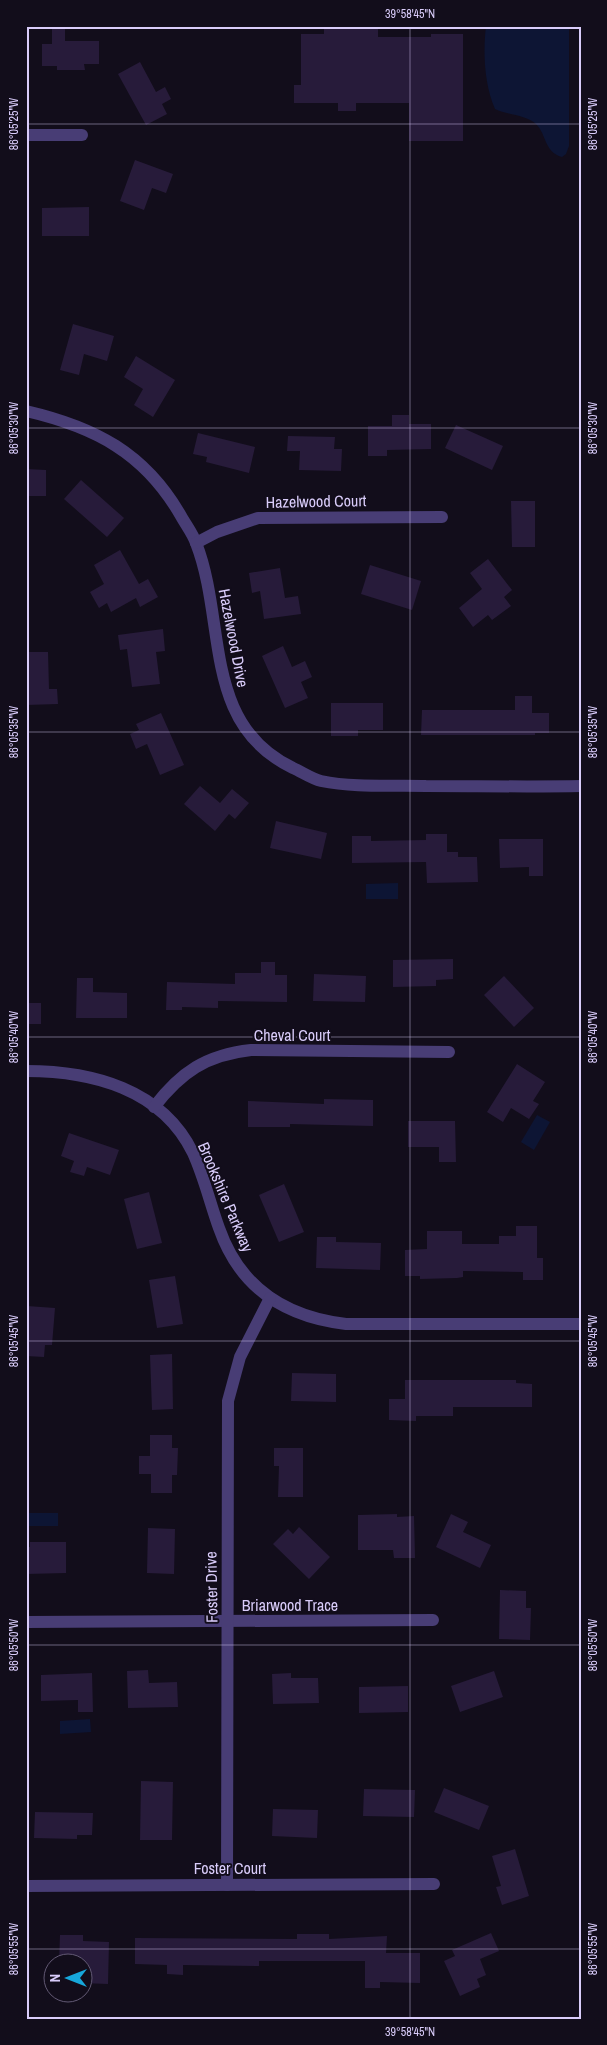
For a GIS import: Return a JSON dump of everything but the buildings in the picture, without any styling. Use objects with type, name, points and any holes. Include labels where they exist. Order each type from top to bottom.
[{"type":"street","points":[[26,135],[82,135]]},
{"type":"street","name":"Hazelwood Drive","points":[[26,411],[81,426],[121,448],[156,479],[172,500],[196,542],[205,575],[221,668],[233,708],[244,728],[279,762],[320,781],[364,785],[581,786]]},
{"type":"street","name":"Hazelwood Court","points":[[196,542],[258,518],[442,516]]},
{"type":"street","name":"Cheval Court","points":[[154,1107],[175,1082],[193,1068],[231,1052],[251,1050],[450,1052]]},
{"type":"street","name":"Brookshire Parkway","points":[[26,1071],[75,1073],[104,1079],[137,1094],[154,1107],[179,1133],[192,1152],[232,1259],[249,1281],[279,1305],[322,1321],[346,1324],[581,1324]]},
{"type":"street","name":"Foster Drive","points":[[227,1885],[228,1401],[240,1357],[270,1298]]},
{"type":"street","name":"Briarwood Trace","points":[[26,1622],[433,1620]]},
{"type":"street","name":"Foster Court","points":[[26,1886],[434,1884]]},
{"type":"water","points":[[486,26],[569,26],[569,146],[566,154],[562,157],[552,151],[540,128],[532,121],[495,109],[491,99],[485,68]]},
{"type":"water","points":[[398,883],[398,899],[366,899],[366,884]]},
{"type":"water","points":[[537,1115],[550,1122],[534,1150],[521,1142]]},
{"type":"water","points":[[27,1513],[58,1513],[58,1526],[27,1526]]},
{"type":"water","points":[[90,1719],[91,1732],[60,1734],[60,1721]]}]
